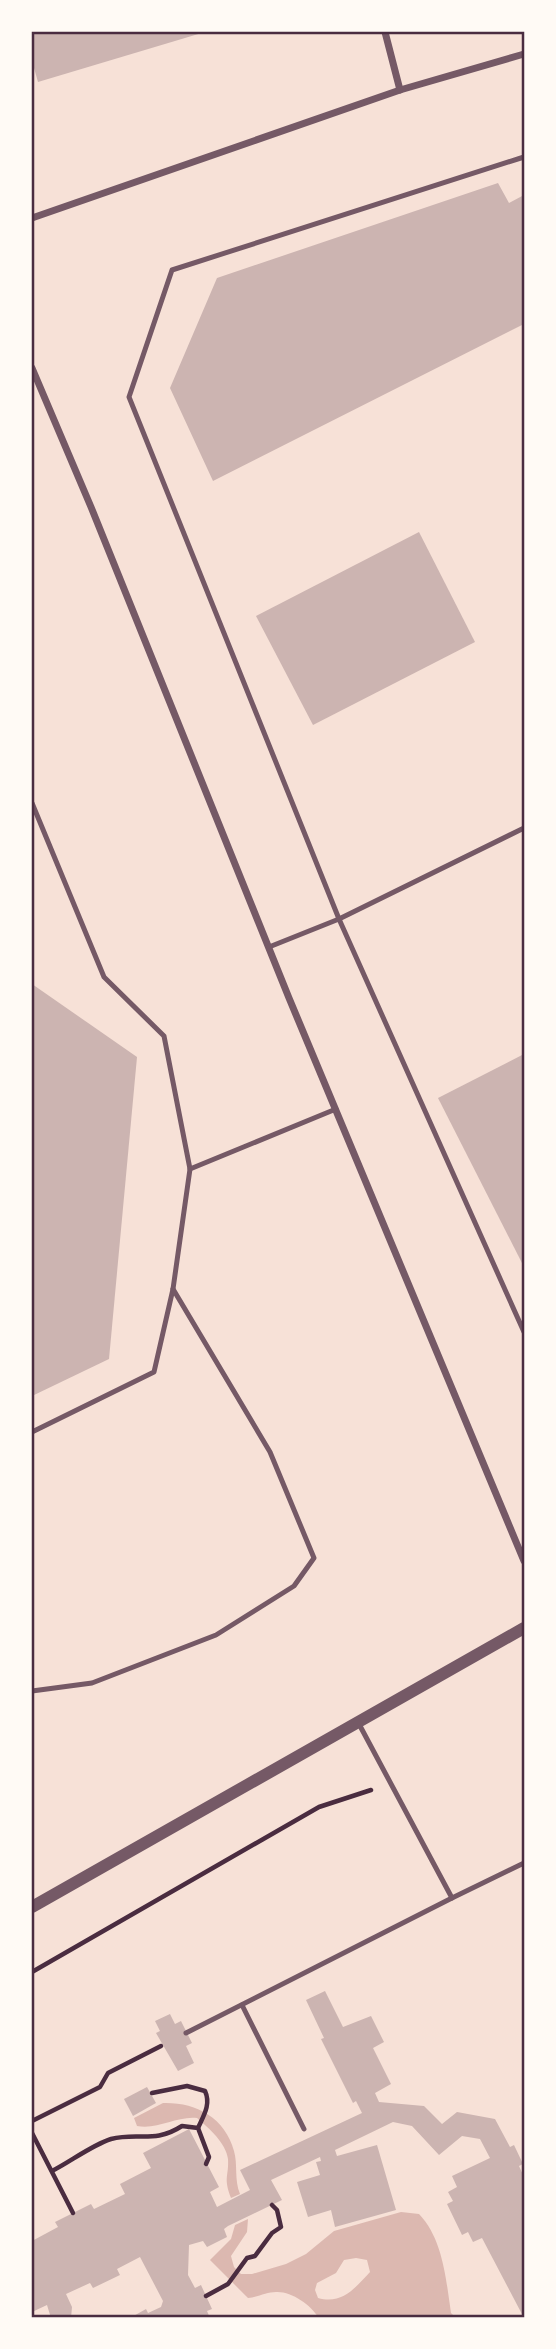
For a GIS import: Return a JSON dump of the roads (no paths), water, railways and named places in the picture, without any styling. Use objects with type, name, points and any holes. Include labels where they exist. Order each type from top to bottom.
[{"type":"street","points":[[385,32],[400,90]]},
{"type":"street","points":[[32,218],[400,90],[524,54]]},
{"type":"street","points":[[32,368],[92,507],[269,947],[524,1561]]},
{"type":"street","points":[[32,1907],[359,1724],[524,1628]]},
{"type":"lane","points":[[524,157],[172,270],[129,397],[339,919],[524,1332]]},
{"type":"lane","points":[[32,803],[104,977],[164,1036],[190,1169],[173,1289],[154,1372],[32,1433]]},
{"type":"lane","points":[[269,947],[339,919],[524,828]]},
{"type":"lane","points":[[190,1169],[336,1109]]},
{"type":"lane","points":[[32,1691],[92,1683],[216,1635],[294,1586],[314,1558],[270,1452],[173,1289]]},
{"type":"lane","points":[[359,1724],[452,1898]]},
{"type":"lane","points":[[186,2032],[524,1863]]},
{"type":"lane","points":[[242,2005],[304,2129]]}]
